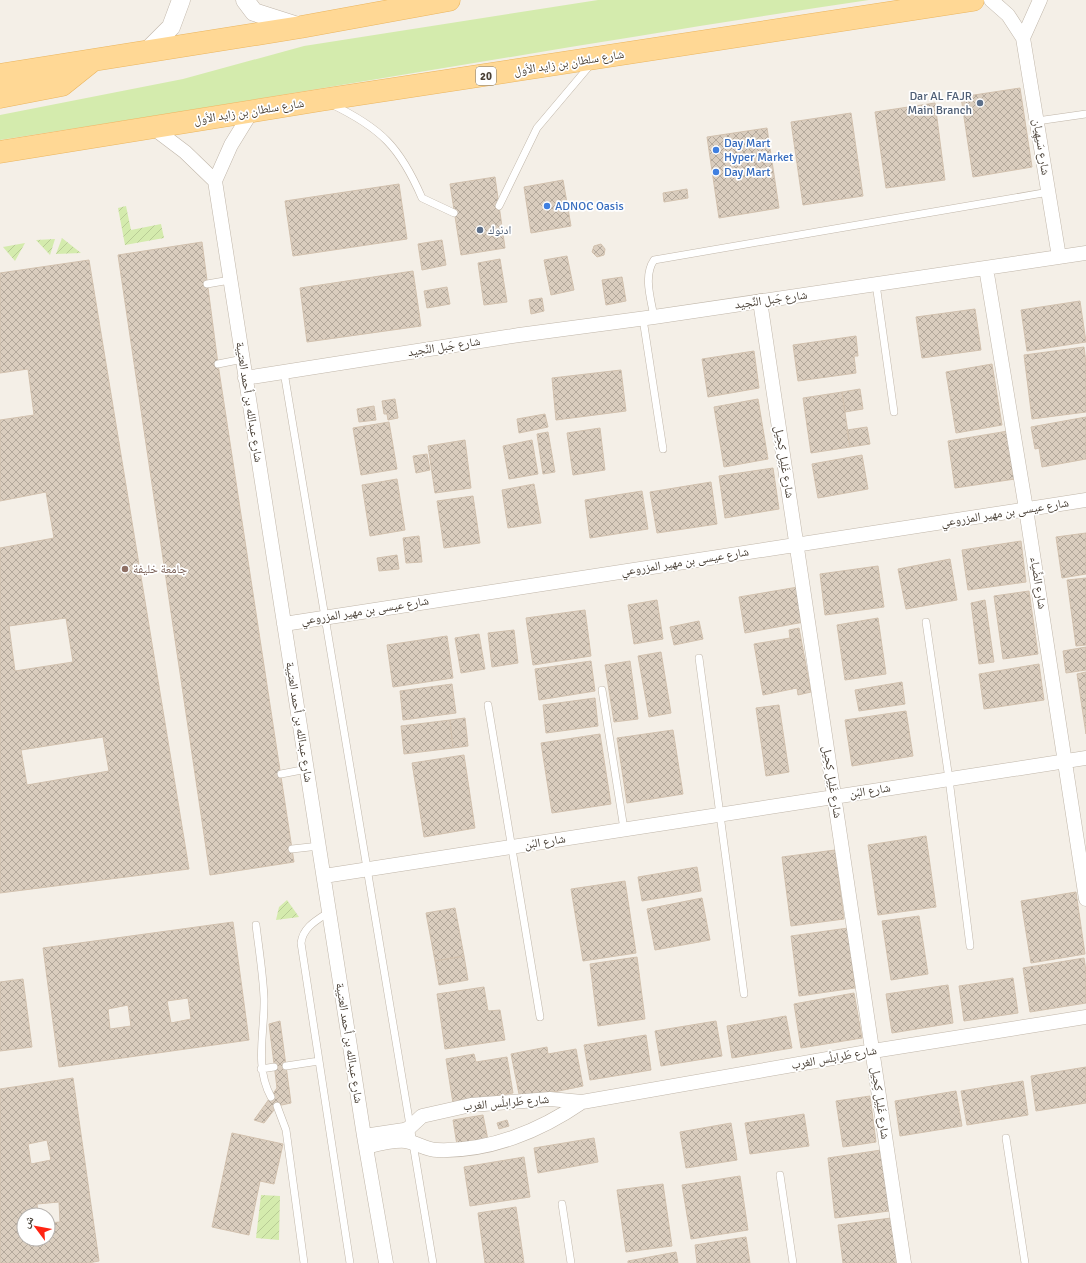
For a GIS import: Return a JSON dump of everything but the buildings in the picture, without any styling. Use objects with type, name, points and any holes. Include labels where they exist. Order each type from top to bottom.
[{"type":"main road","points":[[0,75],[301,27],[449,0]]},
{"type":"main road","name":"شارع سلطان بن زايد الأول","points":[[0,152],[321,100],[972,0]]},
{"type":"main road","points":[[0,97],[62,85],[93,60]]},
{"type":"street","points":[[147,51],[171,27],[181,0]]},
{"type":"street","points":[[245,0],[254,12],[301,27]]},
{"type":"street","name":"شارع سَيهِيان","points":[[991,0],[1008,15],[1023,38],[1059,257]]},
{"type":"street","points":[[1023,38],[1040,0]]},
{"type":"street","points":[[152,127],[185,152],[215,182],[231,145],[252,111]]},
{"type":"street","name":"شارع عبدالله بن أحمد العتيبة","points":[[215,182],[365,1142],[386,1263]]},
{"type":"street","name":"شارع جَبل النِّجيد","points":[[245,378],[520,335],[649,318],[1086,253]]},
{"type":"street","name":"شارع الضِّياء","points":[[986,268],[1026,509],[1086,899]]},
{"type":"street","name":"شارع غَلِيل كِحِيل","points":[[760,301],[904,1263]]},
{"type":"street","name":"شارع عيسى بن مهير المزروعي","points":[[284,624],[1086,500]]},
{"type":"street","name":"شارع البُن","points":[[324,876],[1086,758]]},
{"type":"street","name":"شارع طَرابلُس الغرب","points":[[365,1142],[409,1128],[422,1116],[430,1113],[471,1105],[490,1102],[561,1099],[582,1102],[873,1051],[1086,1017]]},
{"type":"street","name":"شارع طَرابلُس الغرب","points":[[365,1142],[398,1141],[413,1143],[432,1150],[482,1147],[497,1143],[555,1120],[582,1102]]},
{"type":"lane","points":[[499,206],[537,128],[594,59]]},
{"type":"lane","points":[[321,100],[355,116],[386,138],[410,170],[422,198],[454,213]]},
{"type":"lane","points":[[1037,122],[1086,114]]},
{"type":"lane","points":[[663,449],[649,318],[648,276],[649,268],[654,260],[1049,192]]},
{"type":"lane","points":[[207,284],[230,280]]},
{"type":"lane","points":[[876,284],[894,412]]},
{"type":"lane","points":[[218,364],[243,359]]},
{"type":"lane","points":[[284,372],[368,869],[409,1128],[413,1143],[433,1263]]},
{"type":"lane","points":[[926,622],[949,779],[970,946]]},
{"type":"lane","points":[[699,658],[744,994]]},
{"type":"lane","points":[[602,690],[624,829]]},
{"type":"lane","name":"شارع البُن","points":[[488,705],[540,1017]]},
{"type":"lane","points":[[281,774],[307,769]]},
{"type":"lane","points":[[292,849],[319,846]]},
{"type":"lane","points":[[329,912],[309,926],[302,936],[301,943],[350,1263]]},
{"type":"lane","points":[[256,925],[264,992],[262,1069],[265,1086],[271,1097]]},
{"type":"lane","points":[[286,1066],[319,1061]]},
{"type":"lane","points":[[262,1069],[274,1067]]},
{"type":"lane","points":[[277,1106],[286,1130],[304,1263]]},
{"type":"lane","points":[[1006,1138],[1025,1263]]},
{"type":"lane","points":[[780,1175],[793,1263]]},
{"type":"lane","points":[[562,1204],[571,1263]]},
{"type":"green space","points":[[598,0],[869,0],[0,140],[0,115],[183,79],[304,46]]},
{"type":"green space","points":[[126,206],[131,230],[161,224],[164,238],[125,245],[118,208]]},
{"type":"green space","points":[[62,238],[81,253],[56,254]]},
{"type":"green space","points":[[55,239],[50,255],[36,240]]},
{"type":"green space","points":[[25,243],[15,261],[3,247]]},
{"type":"green space","points":[[287,900],[299,917],[276,920],[279,907]]},
{"type":"green space","points":[[261,1195],[280,1196],[279,1240],[256,1238]]},
{"type":"place","name":"Dar AL FAJR Main Branch","points":[[980,103]]},
{"type":"place","name":"Day Mart Hyper Market","points":[[716,150]]},
{"type":"place","name":"Day Mart","points":[[716,172]]},
{"type":"place","name":"ADNOC Oasis","points":[[547,206]]},
{"type":"place","name":"ادنوك","points":[[480,230]]},
{"type":"place","name":"جامعة خليفة","points":[[125,569]]}]
